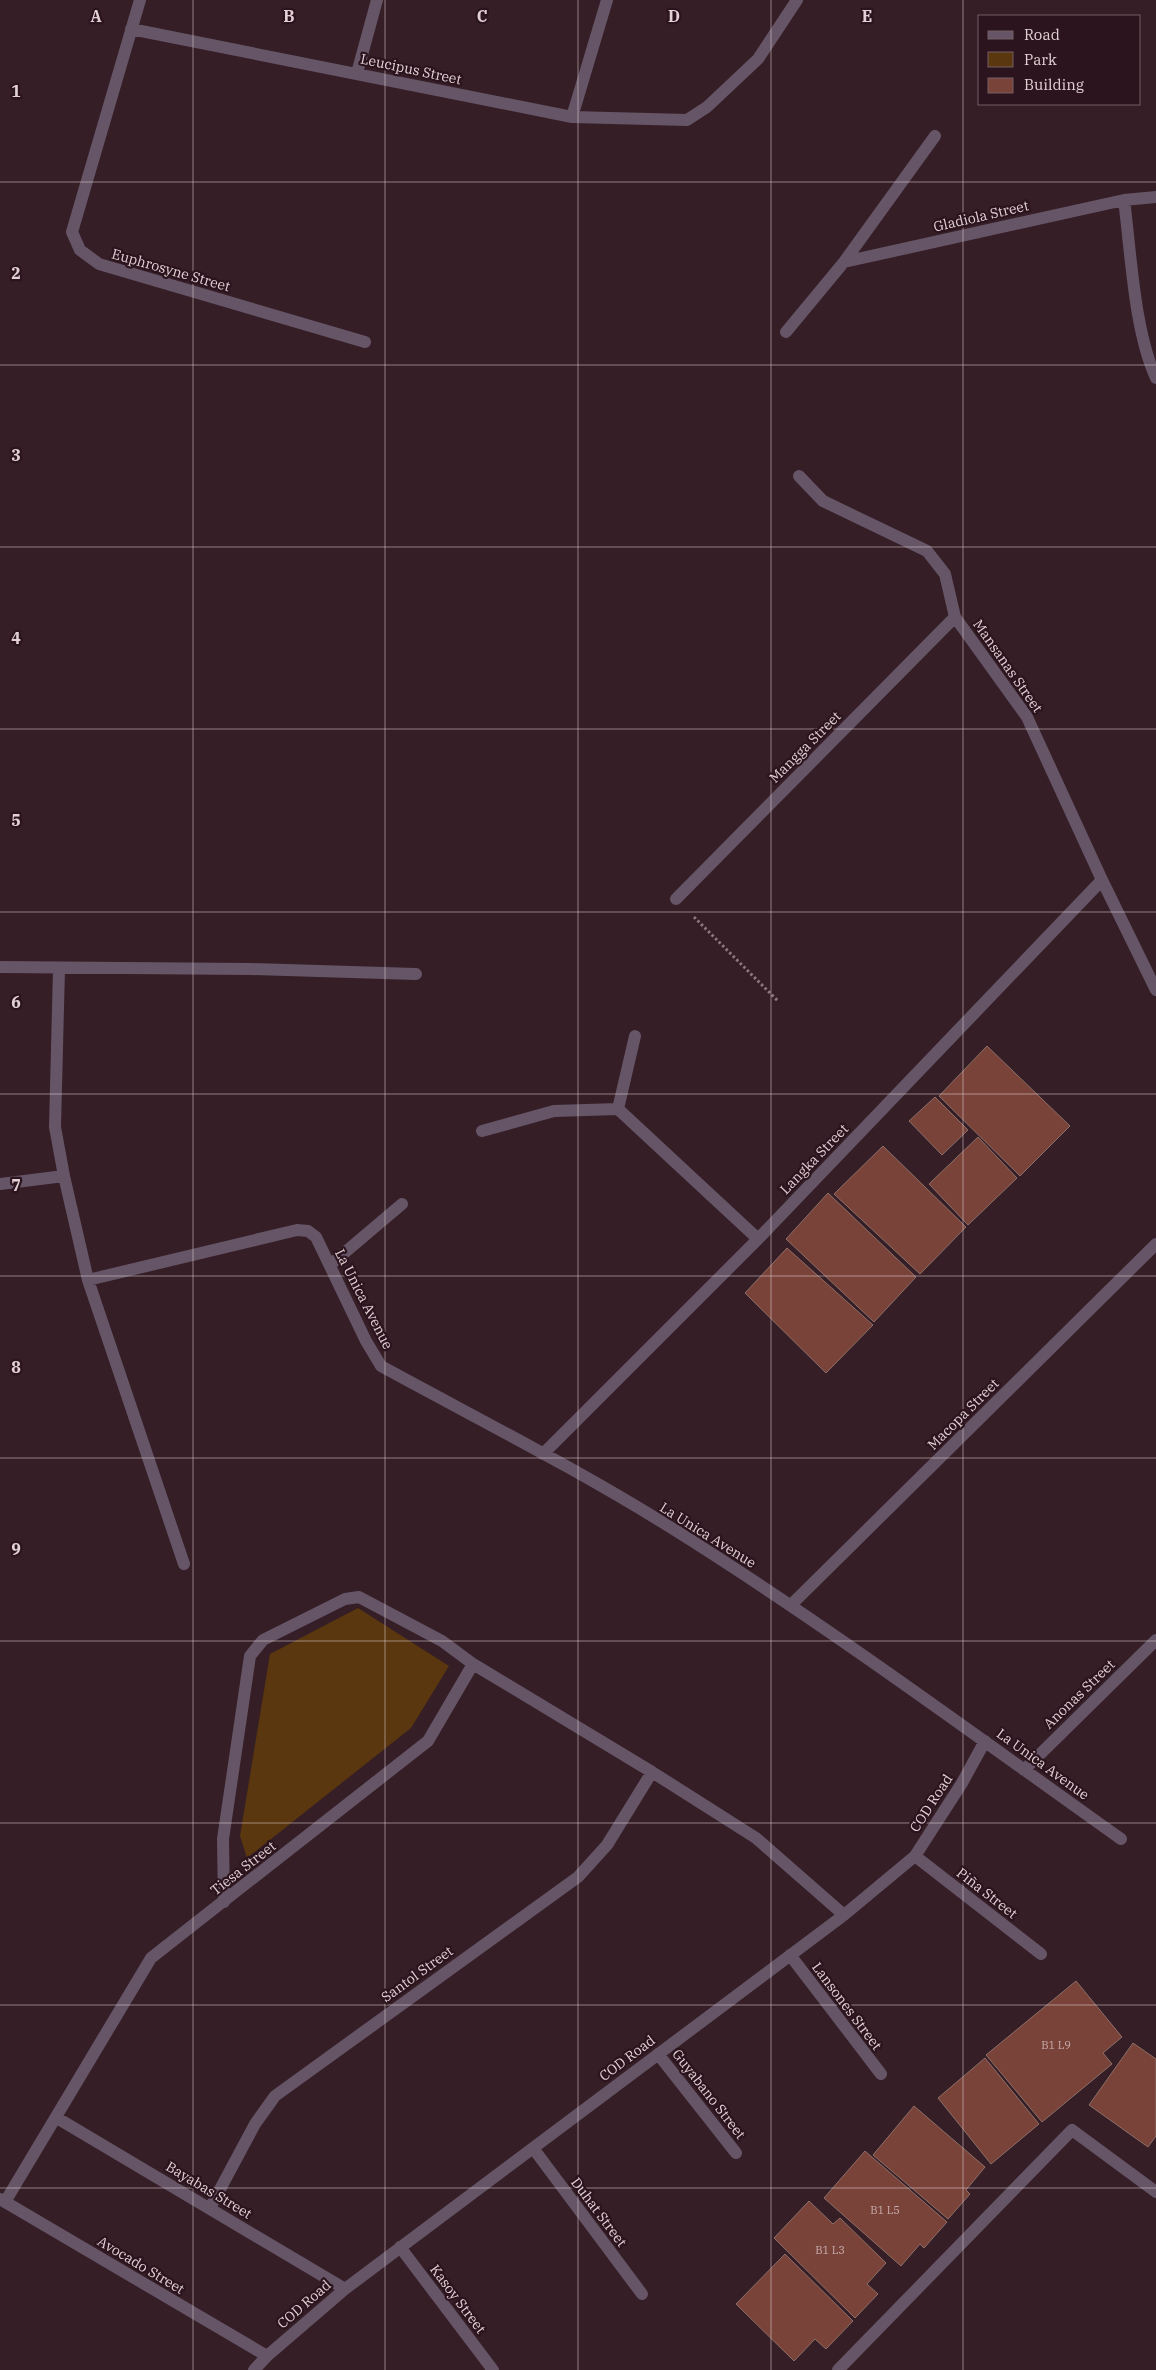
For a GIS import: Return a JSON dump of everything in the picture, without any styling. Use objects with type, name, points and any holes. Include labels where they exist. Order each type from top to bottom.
[{"type":"street","name":"Euphrosyne Street","points":[[140,0],[72,232],[80,250],[99,264],[365,342]]},
{"type":"street","points":[[357,73],[377,0]]},
{"type":"street","points":[[572,117],[607,0]]},
{"type":"street","name":"Leucipus Street","points":[[131,29],[572,117],[687,120],[707,107],[758,60],[797,0]]},
{"type":"street","points":[[786,332],[844,262],[935,136]]},
{"type":"street","name":"Gladiola Street","points":[[844,262],[1124,200],[1156,197]]},
{"type":"street","points":[[1124,200],[1139,315],[1149,364],[1156,378]]},
{"type":"street","name":"Mansanas Street","points":[[799,476],[823,501],[927,551],[945,574],[955,616],[1027,718],[1102,880],[1156,990]]},
{"type":"street","name":"Mangga Street","points":[[676,899],[955,616]]},
{"type":"street","name":"Langka Street","points":[[543,1454],[758,1239],[1102,880]]},
{"type":"street","points":[[0,967],[59,969],[251,969],[416,974]]},
{"type":"street","points":[[59,969],[55,1127],[64,1176],[88,1280],[184,1564]]},
{"type":"street","points":[[618,1108],[635,1036]]},
{"type":"street","points":[[482,1131],[554,1111],[618,1108],[758,1239]]},
{"type":"street","points":[[0,1184],[64,1176]]},
{"type":"street","points":[[330,1265],[402,1204]]},
{"type":"street","name":"La Unica Avenue","points":[[88,1280],[297,1230],[308,1231],[316,1237],[366,1342],[381,1366],[543,1454],[668,1526],[790,1605],[986,1741],[1120,1839]]},
{"type":"street","name":"Macopa Street","points":[[790,1605],[1156,1244]]},
{"type":"street","points":[[224,1902],[223,1839],[250,1656],[264,1640],[346,1599],[358,1597],[442,1641],[473,1664],[652,1772],[756,1838],[844,1915]]},
{"type":"street","name":"Anonas Street","points":[[1024,1770],[1156,1640]]},
{"type":"street","name":"Tiesa Street","points":[[3,2200],[57,2118],[151,1958],[428,1741],[473,1664]]},
{"type":"street","name":"COD Road","points":[[254,2370],[267,2356],[345,2289],[844,1915],[915,1856],[962,1783],[986,1741]]},
{"type":"street","name":"Santol Street","points":[[210,2208],[254,2124],[274,2096],[578,1877],[607,1845],[652,1772]]},
{"type":"street","name":"Piña Street","points":[[915,1856],[1041,1954]]},
{"type":"street","name":"Lansones Street","points":[[790,1955],[881,2074]]},
{"type":"street","name":"Guyabano Street","points":[[658,2054],[736,2153]]},
{"type":"street","name":"Bayabas Street","points":[[57,2118],[345,2289]]},
{"type":"street","points":[[838,2370],[1072,2130],[1156,2192]]},
{"type":"street","name":"Duhat Street","points":[[533,2148],[642,2294]]},
{"type":"street","name":"Avocado Street","points":[[3,2200],[267,2356]]},
{"type":"street","name":"Kasoy Street","points":[[400,2247],[492,2370]]},
{"type":"path","points":[[676,899],[778,1001]]},
{"type":"green space","points":[[358,1608],[449,1666],[411,1728],[247,1858],[240,1836],[270,1654]]},
{"type":"building","points":[[987,1046],[1070,1126],[1020,1176],[939,1096]]},
{"type":"building","points":[[935,1097],[968,1130],[942,1155],[909,1121]]},
{"type":"building","points":[[978,1137],[1017,1178],[968,1225],[929,1184]]},
{"type":"building","points":[[883,1146],[966,1227],[920,1274],[834,1194]]},
{"type":"building","points":[[828,1193],[916,1277],[874,1322],[786,1239]]},
{"type":"building","points":[[787,1248],[873,1325],[826,1373],[745,1293]]},
{"type":"building","points":[[1076,1981],[1122,2037],[1103,2053],[1112,2064],[1042,2122],[986,2055]]},
{"type":"building","points":[[1133,2043],[1156,2059],[1156,2136],[1148,2147],[1089,2105]]},
{"type":"building","points":[[985,2058],[1039,2124],[991,2164],[938,2098]]},
{"type":"building","points":[[914,2106],[985,2167],[966,2190],[970,2194],[948,2219],[873,2155]]},
{"type":"building","points":[[865,2151],[947,2222],[924,2248],[920,2244],[901,2266],[824,2198]]},
{"type":"building","points":[[809,2201],[833,2224],[840,2218],[886,2263],[867,2284],[878,2294],[855,2318],[774,2238]]},
{"type":"building","points":[[785,2254],[853,2321],[826,2349],[815,2339],[794,2361],[736,2304]]}]
